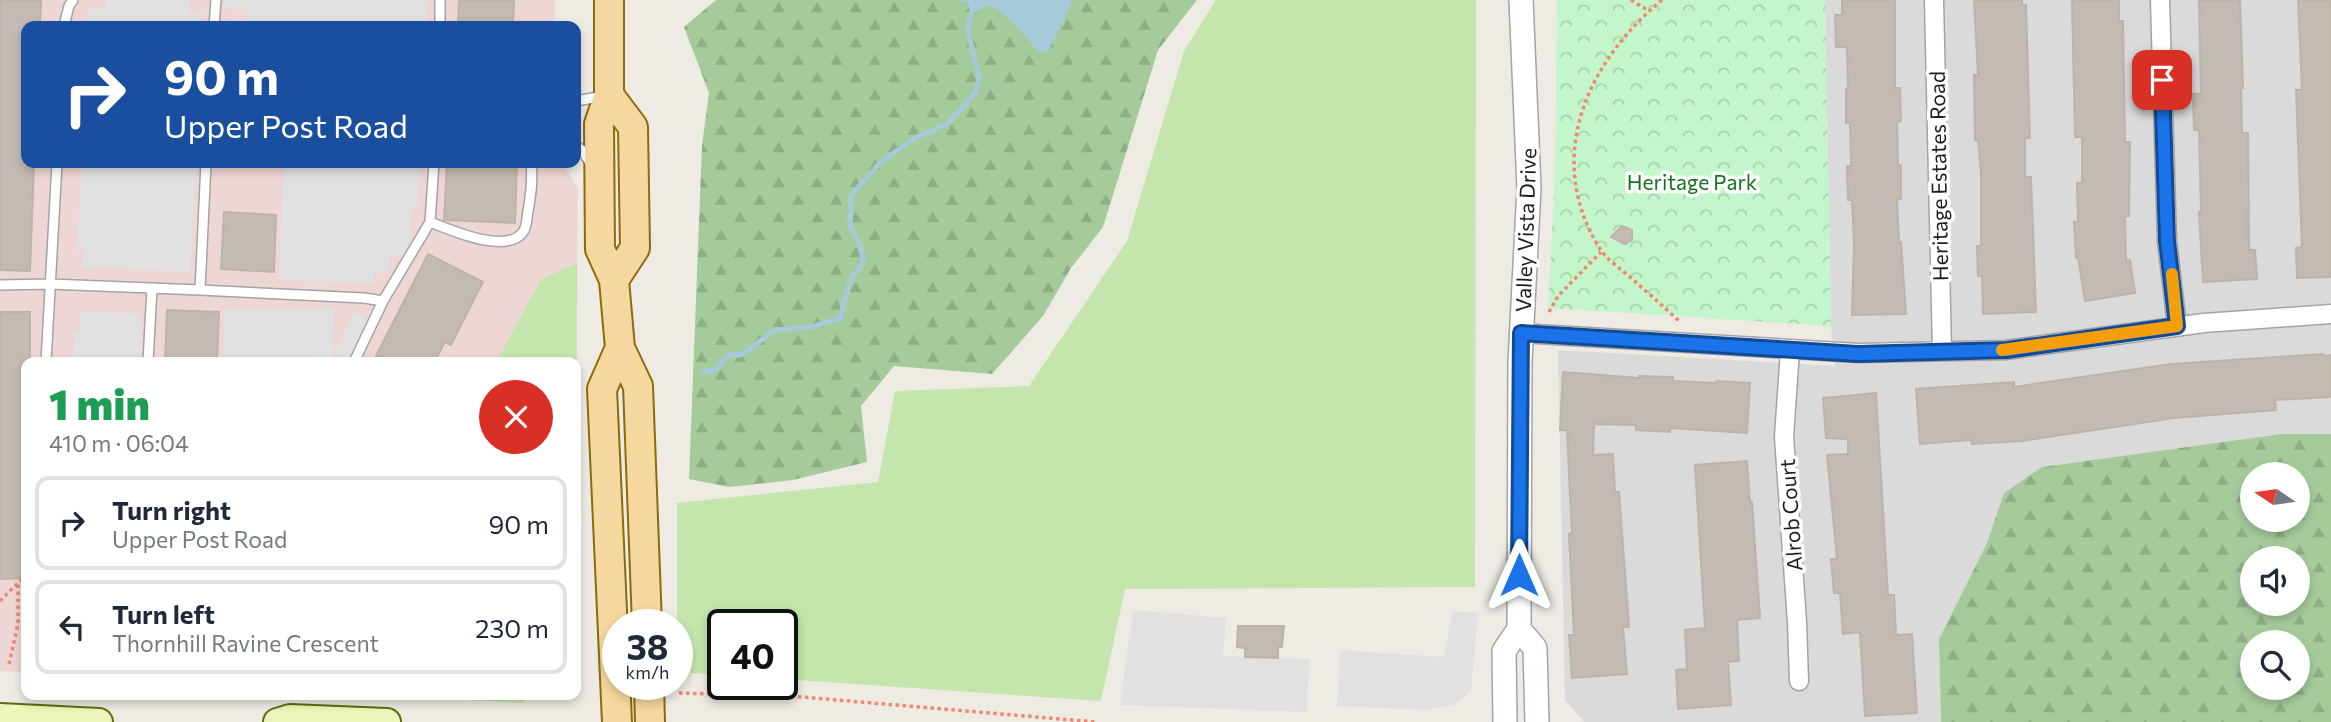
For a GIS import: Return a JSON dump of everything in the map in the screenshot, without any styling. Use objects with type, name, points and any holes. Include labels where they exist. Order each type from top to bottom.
[{"type":"main road","points":[[609,0],[609,95],[599,124],[600,249],[614,280],[620,348],[638,386],[646,609]]},
{"type":"main road","points":[[609,95],[633,127],[635,248],[614,280]]},
{"type":"main road","points":[[617,722],[603,389],[620,348]]},
{"type":"main road","points":[[649,700],[650,722]]},
{"type":"main road","points":[[0,718],[99,722]]},
{"type":"main road","points":[[277,722],[290,718],[387,722]]},
{"type":"street","name":"Valley Vista Drive","points":[[1505,722],[1504,650],[1519,629],[1521,333],[1529,188],[1521,0]]},
{"type":"street","name":"Heritage Estates Road","points":[[1934,0],[1942,351]]},
{"type":"street","points":[[2160,0],[2167,241],[2177,326]]},
{"type":"street","points":[[1521,333],[1858,354],[2007,350],[2177,326],[2331,314]]},
{"type":"street","name":"Alrob Court","points":[[1790,350],[1784,437],[1799,681]]},
{"type":"street","name":"Valley Vista Drive","points":[[1519,629],[1535,648],[1537,722]]},
{"type":"lane","points":[[65,21],[73,0]]},
{"type":"lane","points":[[214,21],[216,0]]},
{"type":"lane","points":[[440,0],[440,21]]},
{"type":"lane","points":[[581,100],[609,95]]},
{"type":"lane","points":[[581,149],[599,178]]},
{"type":"lane","points":[[46,357],[57,168]]},
{"type":"lane","points":[[200,290],[206,168]]},
{"type":"lane","points":[[356,357],[383,301],[430,222],[434,168]]},
{"type":"lane","points":[[430,222],[486,240],[502,242],[517,237],[525,230],[533,183],[532,168]]},
{"type":"lane","points":[[0,285],[50,284],[200,290],[383,301]]},
{"type":"lane","points":[[148,357],[152,288]]},
{"type":"path","points":[[1631,0],[1649,11]]},
{"type":"path","points":[[1662,0],[1608,58],[1589,90],[1579,119],[1574,164],[1579,204],[1601,252],[1679,321]]},
{"type":"path","points":[[1549,313],[1558,296],[1601,252]]},
{"type":"path","points":[[0,601],[21,579]]},
{"type":"path","points":[[9,664],[18,624],[18,582]]},
{"type":"path","points":[[693,693],[802,697],[1095,722]]},
{"type":"shaded area","points":[[0,0],[555,0],[555,21],[21,21],[21,168],[566,168],[578,189],[577,263],[541,279],[499,357],[21,357],[21,672],[0,671]]},
{"type":"shaded area","points":[[106,0],[189,0],[189,14],[203,15],[202,21],[88,21],[89,8],[105,8]]},
{"type":"shaded area","points":[[223,0],[428,0],[427,21],[231,21],[231,18],[245,20],[248,10],[222,7]]},
{"type":"shaded area","points":[[1825,0],[2331,0],[2331,434],[2281,434],[2042,467],[2004,493],[1987,543],[1939,639],[1941,722],[1584,722],[1565,700],[1558,350],[1835,366],[1831,326]]},
{"type":"shaded area","points":[[82,168],[196,168],[190,272],[83,267],[84,250],[77,249]]},
{"type":"shaded area","points":[[284,168],[420,168],[418,206],[412,206],[409,255],[390,255],[388,273],[374,272],[373,284],[279,279]]},
{"type":"shaded area","points":[[225,308],[333,308],[332,357],[223,357]]},
{"type":"shaded area","points":[[81,312],[142,314],[140,357],[73,357],[75,332],[80,332]]},
{"type":"shaded area","points":[[355,312],[370,320],[351,357],[335,353]]},
{"type":"shaded area","points":[[1133,610],[1226,618],[1223,656],[1310,659],[1306,712],[1120,705]]},
{"type":"shaded area","points":[[1452,611],[1478,613],[1471,691],[1456,704],[1425,710],[1337,706],[1340,650],[1444,657]]},
{"type":"green space","points":[[716,0],[1197,0],[1158,50],[1103,227],[1071,268],[1043,316],[992,374],[894,366],[861,406],[867,462],[793,480],[729,487],[689,479],[702,145],[709,93],[684,27]]},
{"type":"green space","points":[[1216,0],[1476,0],[1475,587],[1125,589],[1101,701],[798,680],[798,609],[707,609],[707,674],[693,673],[693,609],[677,609],[677,503],[878,482],[895,391],[1029,386],[1127,241],[1184,51]]},
{"type":"green space","name":"Heritage Park","points":[[1557,0],[1825,0],[1831,326],[1548,308],[1555,176]]},
{"type":"green space","points":[[577,263],[577,357],[499,357],[541,279]]},
{"type":"green space","points":[[2281,434],[2331,434],[2331,722],[1941,722],[1939,639],[1987,543],[2004,493],[2042,467]]},
{"type":"green space","points":[[464,700],[526,700],[523,703]]},
{"type":"water","points":[[955,0],[1072,0],[1048,52],[1037,51],[1015,25],[995,8],[989,5],[970,15],[968,3]]},
{"type":"building","points":[[0,0],[41,0],[40,21],[21,21],[21,168],[34,168],[30,271],[0,270]]},
{"type":"building","points":[[459,0],[514,0],[513,21],[458,21]]},
{"type":"building","points":[[1842,0],[1895,0],[1895,88],[1900,88],[1901,121],[1897,122],[1901,199],[1897,199],[1906,314],[1852,315],[1854,243],[1852,200],[1848,200],[1847,166],[1851,166],[1850,123],[1846,123],[1847,47],[1836,47],[1835,15],[1842,15]]},
{"type":"building","points":[[1974,0],[2022,0],[2022,5],[2026,5],[2030,138],[2025,138],[2025,177],[2031,177],[2036,312],[1983,314],[1982,276],[1978,276],[1977,246],[1981,246],[1981,173],[1978,140],[1975,140],[1974,75],[1978,75]]},
{"type":"building","points":[[2072,0],[2119,0],[2119,21],[2123,21],[2125,142],[2130,142],[2129,216],[2125,216],[2126,261],[2130,260],[2135,293],[2085,301],[2078,257],[2076,258],[2074,222],[2078,222],[2077,183],[2082,183],[2082,137],[2075,137]]},
{"type":"building","points":[[2199,0],[2240,0],[2242,133],[2248,133],[2249,250],[2255,250],[2257,279],[2203,282],[2199,212],[2199,130],[2194,130],[2193,94],[2201,94]]},
{"type":"building","points":[[2298,0],[2331,0],[2331,277],[2297,278],[2296,248],[2302,247],[2296,90],[2302,90]]},
{"type":"building","points":[[447,168],[517,168],[515,223],[444,220]]},
{"type":"building","points":[[224,212],[276,215],[274,272],[221,269]]},
{"type":"building","points":[[1622,226],[1632,230],[1632,240],[1625,244],[1611,237]]},
{"type":"building","points":[[428,254],[483,282],[451,345],[445,342],[437,357],[376,357]]},
{"type":"building","points":[[167,310],[219,312],[217,357],[165,357]]},
{"type":"building","points":[[0,312],[30,312],[30,357],[21,357],[21,578],[0,579]]},
{"type":"building","points":[[2331,355],[2331,397],[2275,400],[2276,410],[2174,418],[2022,441],[1972,444],[1971,440],[1920,444],[1916,389],[2014,382],[2014,387],[2171,364]]},
{"type":"building","points":[[1563,372],[1639,378],[1673,377],[1673,381],[1750,383],[1747,433],[1670,428],[1670,432],[1636,430],[1636,425],[1594,424],[1593,455],[1613,454],[1615,492],[1619,492],[1629,627],[1623,627],[1627,674],[1572,678],[1569,635],[1574,635],[1569,534],[1572,533],[1567,430],[1560,430]]},
{"type":"building","points":[[1876,393],[1888,595],[1894,595],[1896,635],[1912,634],[1917,713],[1865,716],[1860,632],[1843,634],[1840,593],[1834,593],[1831,559],[1837,559],[1827,455],[1848,454],[1848,439],[1826,438],[1823,398]]},
{"type":"building","points":[[1747,461],[1760,618],[1737,620],[1739,661],[1728,662],[1731,705],[1678,709],[1676,670],[1687,669],[1685,630],[1705,628],[1695,465]]},
{"type":"building","points":[[1238,626],[1284,626],[1278,658],[1245,657],[1245,648],[1237,647]]},
{"type":"waterway","points":[[703,371],[715,370],[728,355],[739,355],[748,351],[774,330],[812,327],[840,318],[850,280],[863,263],[861,247],[850,226],[851,195],[882,161],[915,138],[947,124],[976,92],[979,77],[968,32],[970,15]]},
{"type":"slow traffic","points":[[2002,350],[2177,326],[2172,274]]},
{"type":"route","points":[[1519,575],[1521,333],[1858,354],[2007,350],[2177,326],[2167,241],[2162,80]]}]
